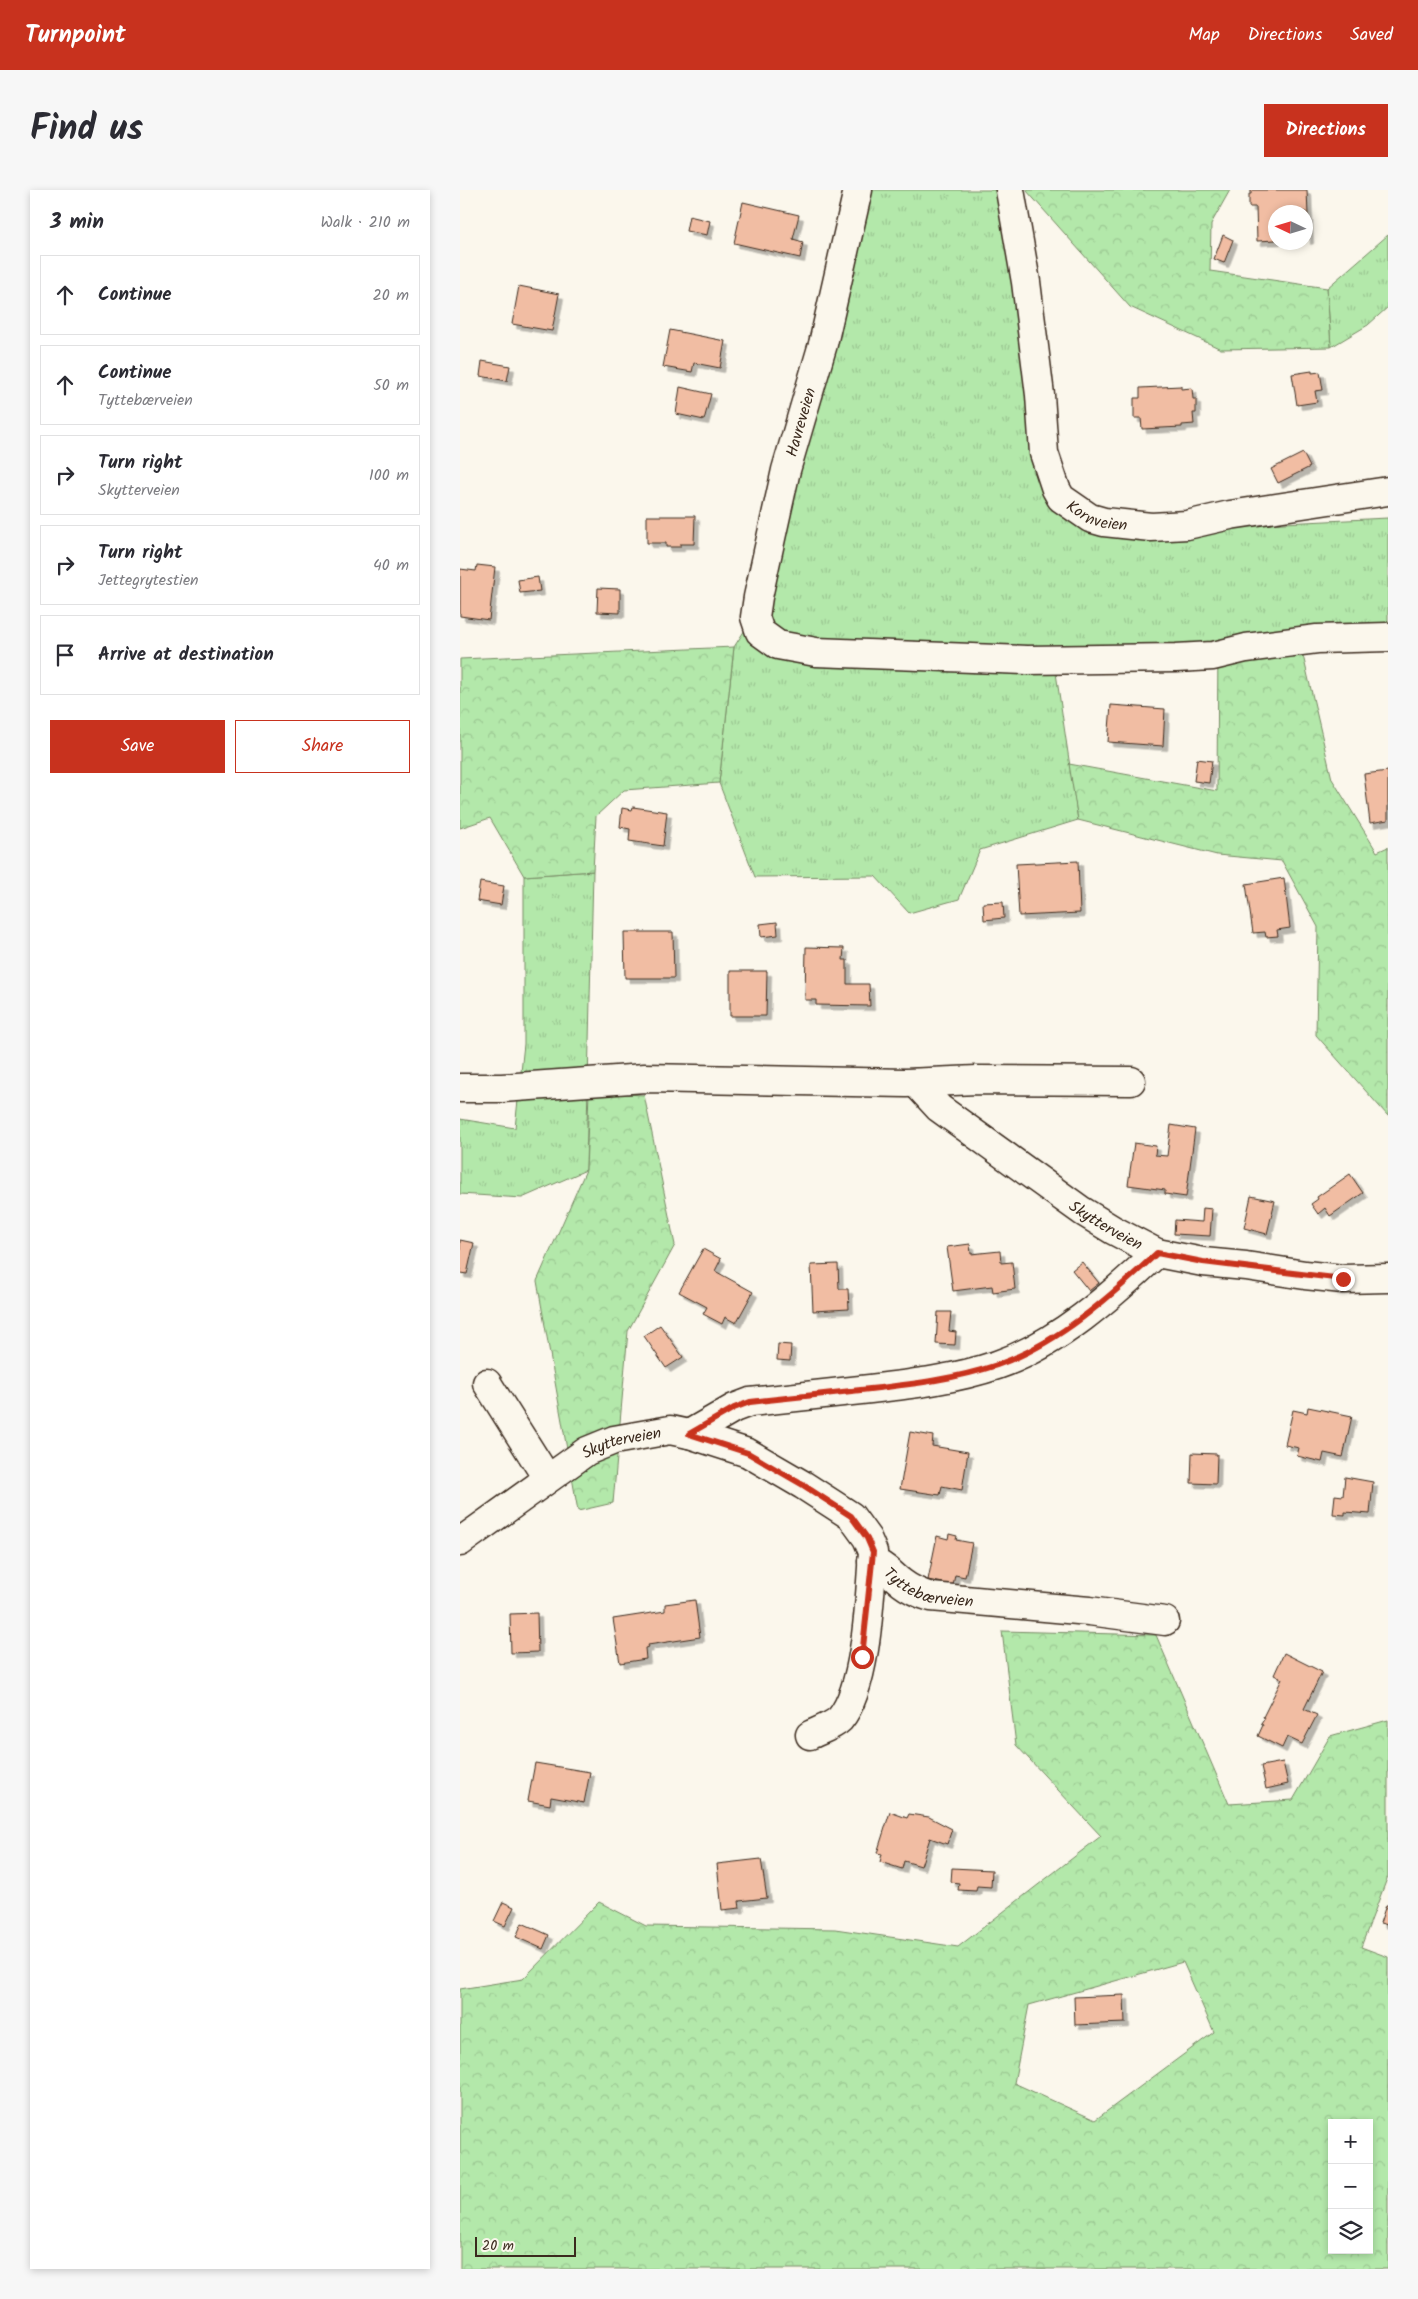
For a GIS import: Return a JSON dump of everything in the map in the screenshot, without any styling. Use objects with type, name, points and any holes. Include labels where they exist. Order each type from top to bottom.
[{"type":"street","name":"Havreveien","points":[[858,190],[823,344],[786,470],[758,597],[755,617],[760,632],[778,645],[816,652],[1027,660],[1213,656],[1246,648],[1318,639],[1388,637]]},
{"type":"street","name":"Kornveien","points":[[1010,190],[1026,282],[1040,395],[1044,453],[1061,498],[1090,518],[1104,522],[1150,527],[1187,525],[1230,515],[1388,491]]},
{"type":"street","points":[[460,1088],[502,1088],[645,1078],[916,1083],[977,1080],[1131,1081]]},
{"type":"street","name":"Skytterveien","points":[[460,1542],[587,1451],[614,1440],[670,1430],[689,1434],[734,1408],[750,1402],[919,1383],[968,1374],[998,1365],[1043,1343],[1110,1295],[1157,1253],[1121,1235],[1082,1211],[939,1108],[916,1083]]},
{"type":"street","points":[[1157,1253],[1203,1262],[1246,1266],[1304,1275],[1343,1279],[1388,1278]]},
{"type":"street","points":[[487,1383],[547,1478]]},
{"type":"street","name":"Tyttebærveien","points":[[689,1434],[748,1453],[851,1516],[867,1538],[873,1552],[872,1562],[884,1566],[904,1585],[917,1593],[931,1597],[1089,1610],[1165,1621]]},
{"type":"street","points":[[810,1735],[839,1720],[852,1699],[862,1657],[872,1562]]},
{"type":"green space","points":[[872,190],[1004,190],[1045,500],[1098,532],[1388,518],[1388,622],[1182,648],[1056,673],[1078,820],[980,850],[959,899],[909,913],[875,876],[755,877],[719,783],[734,647],[766,597]]},
{"type":"green space","points":[[1026,190],[1230,190],[1211,224],[1210,271],[1327,288],[1331,347],[1221,349],[1130,307]]},
{"type":"green space","points":[[1388,235],[1388,307],[1368,325],[1331,347],[1327,288]]},
{"type":"green space","points":[[1298,634],[1332,779],[1377,852],[1388,847],[1388,1116],[1316,1035],[1318,927],[1282,861],[1217,855],[1078,820],[1069,764],[1217,791],[1218,643]]},
{"type":"green space","points":[[734,647],[719,783],[624,790],[596,816],[593,871],[524,876],[490,818],[460,828],[460,659]]},
{"type":"green space","points":[[593,871],[586,1170],[522,1198],[460,1194],[460,1119],[515,1128],[524,1044],[524,876]]},
{"type":"green space","points":[[589,1092],[644,1095],[675,1245],[628,1331],[613,1503],[578,1511],[537,1281],[586,1170]]},
{"type":"green space","points":[[1002,1631],[1156,1635],[1229,1804],[1293,1800],[1330,1736],[1388,1720],[1388,1876],[1361,1947],[1388,1957],[1388,2269],[460,2269],[460,1989],[523,1979],[599,1902],[646,1926],[835,1929],[958,1947],[1101,1836],[1016,1745]],"holes":[[[1183,1962],[1214,2032],[1095,2120],[1014,2083],[1029,2005]]]},
{"type":"building","points":[[1251,190],[1307,190],[1308,205],[1268,205],[1268,240],[1257,241],[1256,207],[1249,207],[1249,194],[1251,194]]},
{"type":"building","points":[[743,202],[799,215],[793,239],[803,242],[800,258],[734,243]]},
{"type":"building","points":[[689,216],[710,221],[707,235],[686,231]]},
{"type":"building","points":[[1223,235],[1233,240],[1224,263],[1214,259]]},
{"type":"building","points":[[519,286],[559,294],[552,331],[512,324]]},
{"type":"building","points":[[670,330],[725,341],[720,368],[694,363],[692,372],[663,367]]},
{"type":"building","points":[[482,361],[510,366],[507,381],[480,376]]},
{"type":"building","points":[[1312,371],[1312,373],[1320,372],[1323,390],[1315,391],[1317,402],[1297,405],[1292,374]]},
{"type":"building","points":[[1181,386],[1181,389],[1192,388],[1193,399],[1196,399],[1196,413],[1193,413],[1194,424],[1182,425],[1182,427],[1142,429],[1141,418],[1134,418],[1134,398],[1140,398],[1140,388]]},
{"type":"building","points":[[680,387],[711,394],[704,420],[676,414]]},
{"type":"building","points":[[1303,453],[1310,467],[1278,483],[1271,469]]},
{"type":"building","points":[[647,516],[695,516],[694,544],[666,547],[666,543],[647,543]]},
{"type":"building","points":[[477,565],[495,567],[489,620],[460,616],[460,569],[476,571]]},
{"type":"building","points":[[538,577],[540,591],[520,593],[518,580]]},
{"type":"building","points":[[598,588],[620,589],[620,613],[597,612]]},
{"type":"building","points":[[1111,705],[1165,709],[1163,746],[1108,742]]},
{"type":"building","points":[[1197,759],[1212,761],[1209,783],[1194,781]]},
{"type":"building","points":[[1388,771],[1388,820],[1370,823],[1364,774]]},
{"type":"building","points":[[633,807],[667,812],[663,846],[629,841],[630,829],[620,827],[622,808],[632,810]]},
{"type":"building","points":[[1078,861],[1080,913],[1019,916],[1016,864]]},
{"type":"building","points":[[1284,878],[1290,928],[1277,930],[1278,936],[1266,937],[1265,932],[1253,933],[1246,884]]},
{"type":"building","points":[[480,882],[504,886],[501,905],[477,901]]},
{"type":"building","points":[[1003,902],[1004,918],[984,920],[983,903]]},
{"type":"building","points":[[777,922],[778,935],[761,937],[760,924]]},
{"type":"building","points":[[624,932],[673,932],[674,978],[625,978]]},
{"type":"building","points":[[806,947],[844,948],[843,960],[847,960],[847,984],[869,984],[870,1006],[816,1005],[816,1000],[805,1000]]},
{"type":"building","points":[[730,971],[767,971],[766,1016],[730,1016]]},
{"type":"building","points":[[1171,1125],[1195,1129],[1186,1197],[1165,1194],[1165,1190],[1128,1185],[1134,1143],[1156,1146],[1155,1155],[1167,1156]]},
{"type":"building","points":[[1350,1174],[1363,1193],[1330,1216],[1325,1208],[1318,1214],[1311,1204],[1318,1199],[1317,1197]]},
{"type":"building","points":[[1251,1196],[1275,1201],[1267,1234],[1244,1228]]},
{"type":"building","points":[[1203,1208],[1212,1209],[1210,1236],[1174,1234],[1175,1220],[1202,1222]]},
{"type":"building","points":[[460,1240],[474,1243],[467,1274],[460,1273]]},
{"type":"building","points":[[970,1244],[971,1254],[1000,1251],[1001,1263],[1012,1262],[1015,1289],[993,1292],[992,1286],[953,1291],[947,1247]]},
{"type":"building","points":[[703,1249],[721,1259],[715,1271],[753,1292],[736,1323],[725,1317],[722,1324],[703,1314],[707,1307],[679,1292]]},
{"type":"building","points":[[1082,1262],[1099,1283],[1089,1291],[1072,1270]]},
{"type":"building","points":[[838,1264],[839,1289],[848,1289],[849,1309],[813,1311],[811,1265]]},
{"type":"building","points":[[938,1312],[951,1312],[949,1331],[956,1332],[955,1345],[936,1344]]},
{"type":"building","points":[[660,1325],[683,1357],[666,1368],[644,1336]]},
{"type":"building","points":[[778,1344],[791,1345],[790,1361],[777,1360]]},
{"type":"building","points":[[1308,1407],[1352,1416],[1343,1457],[1324,1453],[1322,1462],[1297,1456],[1299,1448],[1285,1445],[1293,1410],[1307,1413]]},
{"type":"building","points":[[910,1432],[933,1436],[932,1446],[968,1452],[962,1490],[942,1486],[940,1495],[900,1489]]},
{"type":"building","points":[[1192,1453],[1217,1454],[1216,1484],[1191,1483]]},
{"type":"building","points":[[1345,1477],[1373,1482],[1370,1514],[1345,1512],[1345,1515],[1333,1514],[1335,1495],[1343,1496]]},
{"type":"building","points":[[949,1534],[957,1536],[956,1540],[972,1543],[965,1577],[955,1575],[953,1585],[928,1580],[937,1536],[948,1539]]},
{"type":"building","points":[[695,1600],[700,1637],[648,1645],[649,1647],[645,1648],[646,1659],[620,1663],[613,1619],[665,1611],[665,1604]]},
{"type":"building","points":[[537,1613],[538,1652],[511,1653],[510,1614]]},
{"type":"building","points":[[1284,1653],[1322,1672],[1304,1709],[1317,1715],[1302,1744],[1287,1737],[1282,1748],[1258,1736],[1263,1725],[1261,1724],[1265,1718],[1263,1717],[1282,1679],[1274,1675]]},
{"type":"building","points":[[1283,1762],[1288,1784],[1266,1789],[1261,1766]]},
{"type":"building","points":[[535,1763],[590,1772],[584,1803],[551,1797],[550,1805],[528,1801]]},
{"type":"building","points":[[890,1812],[907,1818],[909,1814],[929,1817],[952,1829],[947,1844],[930,1838],[921,1866],[904,1861],[902,1869],[880,1862],[882,1854],[877,1853]]},
{"type":"building","points":[[761,1859],[767,1898],[739,1901],[740,1908],[722,1910],[717,1864]]},
{"type":"building","points":[[952,1868],[992,1870],[991,1887],[977,1886],[976,1891],[958,1890],[959,1883],[951,1882]]},
{"type":"building","points":[[503,1902],[514,1907],[505,1926],[494,1921]]},
{"type":"building","points":[[1386,1905],[1388,1905],[1388,1925],[1380,1923]]},
{"type":"building","points":[[522,1923],[549,1935],[543,1949],[516,1937]]},
{"type":"building","points":[[1124,1995],[1125,2023],[1075,2025],[1074,1997]]},
{"type":"route","points":[[862,1657],[873,1552],[867,1538],[851,1516],[748,1453],[689,1434],[734,1408],[750,1402],[919,1383],[968,1374],[998,1365],[1043,1343],[1086,1314],[1124,1284],[1157,1253],[1203,1262],[1343,1279]]}]
